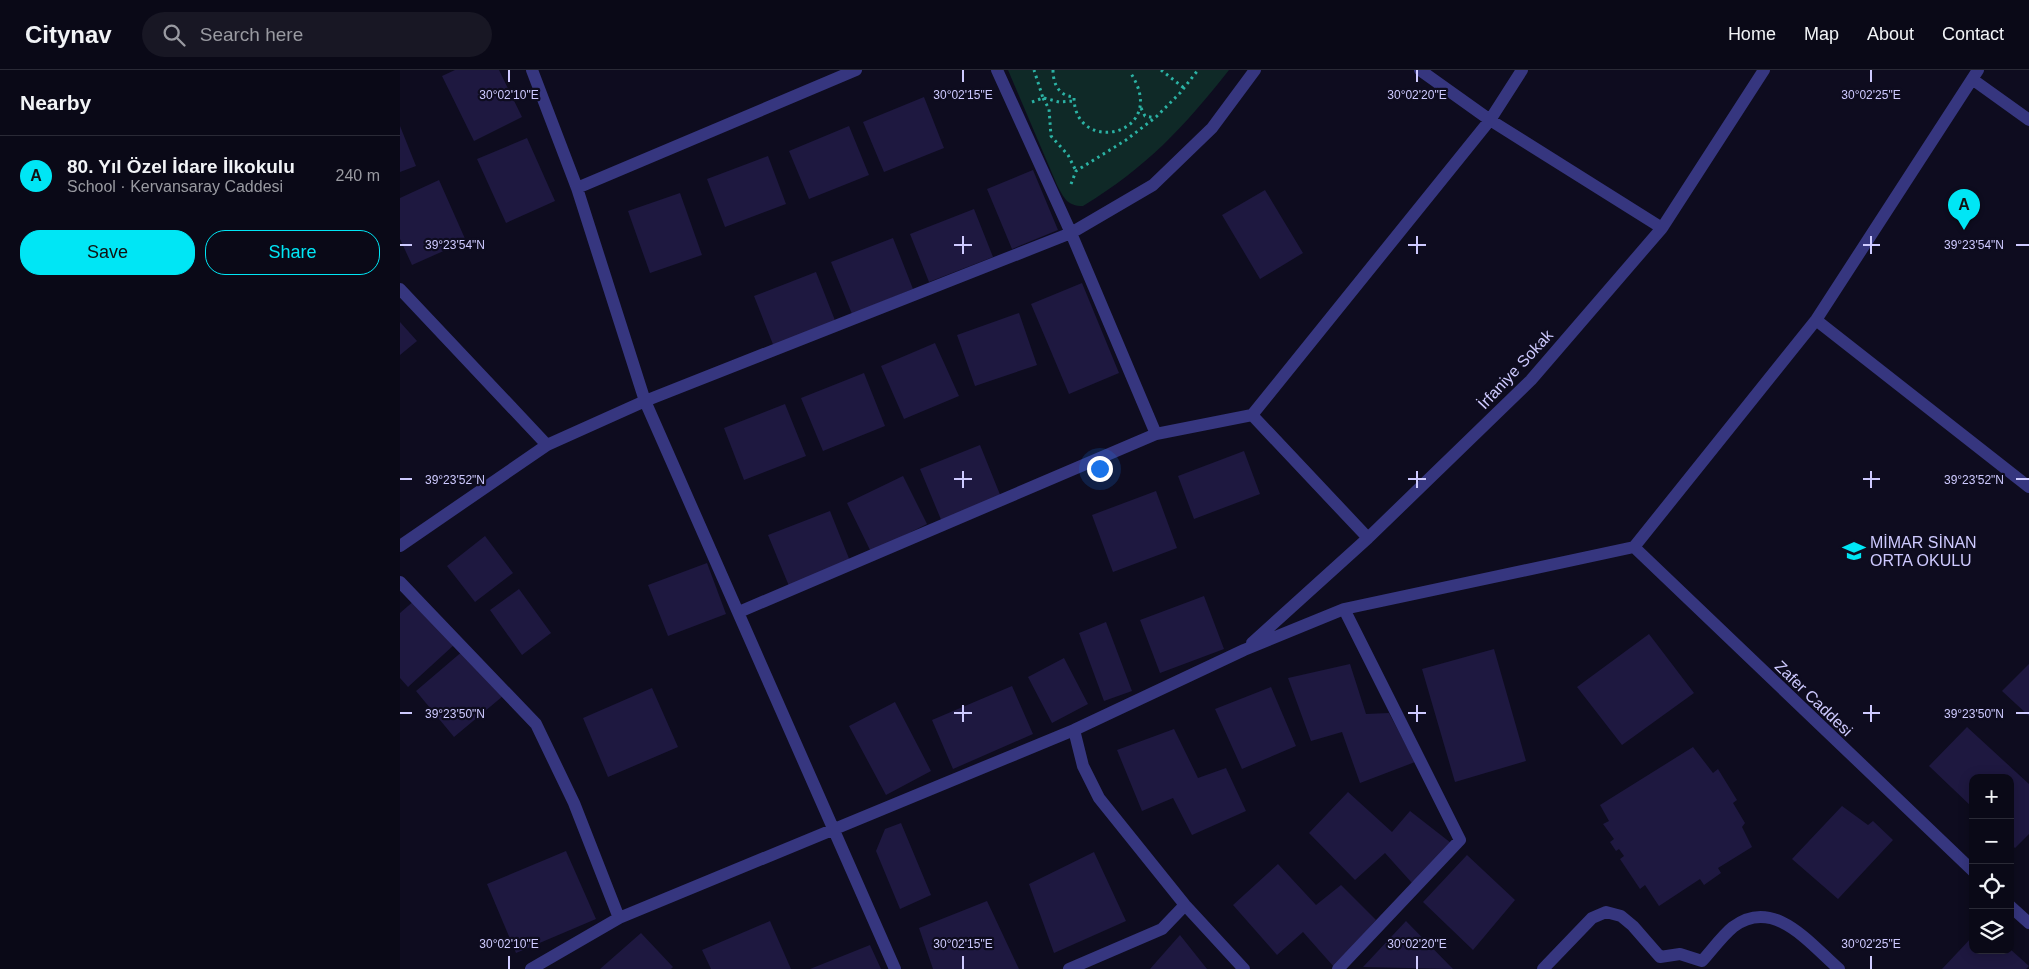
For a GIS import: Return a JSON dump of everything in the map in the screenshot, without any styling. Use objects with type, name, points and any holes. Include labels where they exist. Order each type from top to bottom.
[{"type":"street","points":[[532,70],[577,188],[645,401],[895,969]]},
{"type":"street","points":[[577,188],[856,70]]},
{"type":"street","points":[[998,70],[1071,233],[1156,434]]},
{"type":"street","points":[[400,546],[547,445],[645,401],[1071,233],[1153,185],[1212,128],[1255,70]]},
{"type":"street","points":[[1420,70],[1490,120],[1662,228]]},
{"type":"street","points":[[739,612],[1156,434],[1252,415],[1490,120],[1522,70]]},
{"type":"street","name":"İrfaniye Sokak","points":[[1244,650],[1368,538],[1531,380],[1662,228],[1764,70]]},
{"type":"street","points":[[531,969],[619,918],[1074,730],[1244,650],[1344,610],[1634,548],[1816,320],[1975,75],[2029,120]]},
{"type":"street","points":[[400,289],[547,445]]},
{"type":"street","points":[[1816,320],[2029,487]]},
{"type":"street","points":[[1252,415],[1368,538]]},
{"type":"street","name":"Zafer Caddesi","points":[[1634,548],[1969,867]]},
{"type":"street","points":[[400,582],[536,724],[574,803],[619,918]]},
{"type":"street","points":[[1338,969],[1460,840],[1344,610]]},
{"type":"street","points":[[1074,730],[1083,766],[1099,798],[1185,905],[1244,969]]},
{"type":"street","points":[[1069,969],[1162,929],[1185,905]]},
{"type":"street","points":[[2013,909],[2029,923]]},
{"type":"street","points":[[1543,969],[1592,918],[1606,912],[1621,916],[1633,926],[1660,957],[1680,954],[1702,961],[1732,927],[1749,917],[1771,916],[1787,924],[1839,969]]},
{"type":"path","points":[[1034,70],[1048,109],[1052,136],[1068,155],[1076,171]]},
{"type":"path","points":[[1053,70],[1054,80],[1058,89],[1063,94],[1074,97],[1080,122],[1091,130],[1102,133],[1119,130],[1130,125],[1138,115],[1140,108],[1138,88],[1129,71]]},
{"type":"path","points":[[1161,70],[1184,88]]},
{"type":"path","points":[[1057,203],[1068,191],[1076,171],[1126,140],[1156,118],[1198,70]]},
{"type":"path","points":[[1015,109],[1043,98],[1059,102],[1074,101]]},
{"type":"path","points":[[1140,108],[1145,116],[1156,118]]},
{"type":"green space","points":[[1008,70],[1229,70],[1196,110],[1163,145],[1106,191],[1083,206],[1078,206],[1070,203],[1059,190]]},
{"type":"building","points":[[455,70],[499,70],[522,117],[474,141],[442,76]]},
{"type":"building","points":[[924,97],[944,148],[884,172],[863,122]]},
{"type":"building","points":[[400,126],[416,166],[400,172]]},
{"type":"building","points":[[849,126],[869,175],[809,199],[789,151]]},
{"type":"building","points":[[527,138],[555,201],[506,223],[477,159]]},
{"type":"building","points":[[768,156],[786,204],[725,227],[707,179]]},
{"type":"building","points":[[1033,170],[1058,230],[1012,249],[987,189]]},
{"type":"building","points":[[439,180],[466,241],[412,265],[400,239],[400,198]]},
{"type":"building","points":[[1265,190],[1303,253],[1260,279],[1222,215]]},
{"type":"building","points":[[680,193],[702,255],[650,273],[628,211]]},
{"type":"building","points":[[974,209],[993,257],[929,282],[910,234]]},
{"type":"building","points":[[893,238],[913,289],[852,314],[831,262]]},
{"type":"building","points":[[816,272],[836,323],[774,347],[754,296]]},
{"type":"building","points":[[1082,283],[1119,373],[1069,394],[1031,304]]},
{"type":"building","points":[[1019,313],[1037,365],[975,386],[957,335]]},
{"type":"building","points":[[400,322],[417,341],[400,355]]},
{"type":"building","points":[[935,343],[959,396],[904,419],[881,366]]},
{"type":"building","points":[[864,373],[885,426],[823,451],[801,398]]},
{"type":"building","points":[[785,404],[806,456],[744,480],[724,428]]},
{"type":"building","points":[[980,445],[1001,497],[942,522],[920,469]]},
{"type":"building","points":[[1244,451],[1260,494],[1194,519],[1178,476]]},
{"type":"building","points":[[903,476],[927,524],[871,552],[847,503]]},
{"type":"building","points":[[1156,491],[1177,548],[1113,572],[1092,515]]},
{"type":"building","points":[[830,511],[850,561],[789,586],[768,535]]},
{"type":"building","points":[[485,536],[513,573],[475,602],[447,566]]},
{"type":"building","points":[[707,563],[726,614],[668,636],[648,585]]},
{"type":"building","points":[[519,589],[551,633],[522,655],[490,610]]},
{"type":"building","points":[[1204,596],[1224,649],[1160,673],[1140,620]]},
{"type":"building","points":[[415,600],[455,644],[408,687],[400,678],[400,613]]},
{"type":"building","points":[[1106,622],[1132,691],[1104,701],[1079,633]]},
{"type":"building","points":[[1649,634],[1694,693],[1622,745],[1577,687]]},
{"type":"building","points":[[1494,649],[1526,761],[1455,782],[1422,669]]},
{"type":"building","points":[[464,650],[503,696],[454,737],[416,691]]},
{"type":"building","points":[[1064,658],[1088,704],[1052,723],[1028,677]]},
{"type":"building","points":[[1350,664],[1366,714],[1389,713],[1415,762],[1360,783],[1342,732],[1311,741],[1288,678]]},
{"type":"building","points":[[2029,664],[2029,716],[2002,691]]},
{"type":"building","points":[[1012,686],[1033,734],[953,769],[932,720]]},
{"type":"building","points":[[1271,687],[1296,746],[1242,769],[1215,709]]},
{"type":"building","points":[[652,688],[678,747],[608,777],[583,718]]},
{"type":"building","points":[[895,702],[931,771],[886,795],[849,726]]},
{"type":"building","points":[[1967,727],[2029,784],[2029,834],[2014,847],[2014,774],[1969,774],[1969,804],[1929,766]]},
{"type":"building","points":[[1174,729],[1198,778],[1226,768],[1246,811],[1192,835],[1173,798],[1142,811],[1117,750]]},
{"type":"building","points":[[1693,747],[1713,773],[1718,769],[1737,800],[1733,803],[1745,823],[1742,827],[1752,847],[1718,868],[1721,873],[1704,885],[1700,879],[1659,906],[1645,885],[1640,889],[1620,859],[1624,856],[1619,849],[1616,851],[1610,842],[1614,839],[1603,824],[1609,821],[1600,805]]},
{"type":"building","points":[[1348,792],[1392,832],[1410,811],[1451,843],[1412,883],[1385,853],[1355,880],[1309,833]]},
{"type":"building","points":[[1842,806],[1868,825],[1873,821],[1893,840],[1838,899],[1792,859]]},
{"type":"building","points":[[901,823],[931,895],[900,909],[876,851],[885,829]]},
{"type":"building","points":[[566,851],[596,919],[516,953],[487,884]]},
{"type":"building","points":[[1094,852],[1126,921],[1054,953],[1029,884]]},
{"type":"building","points":[[1467,855],[1515,900],[1473,950],[1423,902]]},
{"type":"building","points":[[1278,864],[1316,905],[1341,885],[1376,920],[1334,967],[1303,932],[1277,955],[1233,905]]},
{"type":"building","points":[[987,901],[1019,969],[933,969],[919,928]]},
{"type":"building","points":[[770,921],[791,969],[711,969],[702,950]]},
{"type":"building","points":[[1406,921],[1453,969],[1363,967]]},
{"type":"building","points":[[641,933],[673,967],[671,969],[600,969]]},
{"type":"building","points":[[1180,935],[1207,969],[1150,969]]},
{"type":"building","points":[[1969,940],[1969,954],[2014,953],[2029,966],[2026,969],[1942,969]]},
{"type":"building","points":[[870,945],[881,969],[810,969]]},
{"type":"place","name":"80. Yıl Özel İdare İlkokulu","points":[[1964,230]]},
{"type":"place","name":"MİMAR SİNAN ORTA OKULU","points":[[1854,551]]}]
